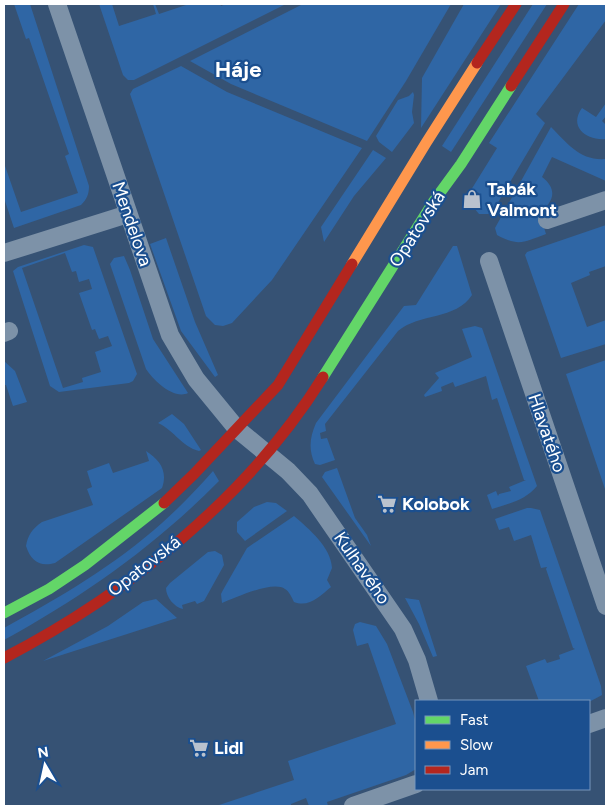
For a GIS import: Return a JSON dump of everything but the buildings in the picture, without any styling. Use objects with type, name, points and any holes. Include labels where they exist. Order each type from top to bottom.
[{"type":"main road","name":"Opatovská","points":[[4,613],[49,589],[85,566],[138,525],[178,490],[278,385],[426,143],[516,4]]},
{"type":"main road","name":"Opatovská","points":[[4,658],[37,641],[94,605],[149,564],[221,503],[267,453],[306,403],[434,200],[460,164],[564,4]]},
{"type":"street","name":"Mendelova","points":[[57,4],[170,335],[196,379],[237,429]]},
{"type":"street","points":[[547,220],[606,200]]},
{"type":"street","points":[[4,253],[128,214]]},
{"type":"street","name":"Hlavatého","points":[[488,261],[606,606]]},
{"type":"street","points":[[237,429],[267,453]]},
{"type":"street","name":"Kulhavého","points":[[267,453],[299,481],[310,494],[393,612],[411,644],[429,700]]},
{"type":"street","points":[[590,724],[606,718]]},
{"type":"street","points":[[353,806],[415,784]]},
{"type":"shaded area","points":[[14,4],[30,4],[89,186],[89,192],[81,205],[14,228],[4,198],[4,163],[21,212],[78,193],[65,156],[69,154],[29,38],[26,39]]},
{"type":"shaded area","points":[[99,4],[112,4],[119,26],[156,14],[153,4],[155,4],[159,14],[189,4],[220,4],[221,6],[226,4],[286,4],[134,80],[128,80],[123,75]]},
{"type":"shaded area","points":[[303,4],[451,4],[406,81],[367,141],[231,84],[190,61]]},
{"type":"shaded area","points":[[464,4],[501,4],[421,128],[422,78]]},
{"type":"shaded area","points":[[533,4],[547,4],[451,152],[442,146]]},
{"type":"shaded area","points":[[579,4],[606,4],[606,20],[536,114],[545,123],[493,211],[488,214],[479,214],[474,208],[479,193],[471,190],[497,148],[489,143]]},
{"type":"shaded area","points":[[181,66],[227,92],[362,148],[272,280],[232,323],[223,326],[215,325],[206,316],[130,94],[133,89]]},
{"type":"shaded area","points":[[413,92],[412,112],[414,123],[392,152],[379,142],[376,136],[398,100],[409,96]]},
{"type":"shaded area","points":[[606,103],[606,116],[602,121],[606,125],[606,139],[592,138],[586,135],[578,127],[577,121],[582,108],[596,117]]},
{"type":"shaded area","points":[[551,127],[575,150],[589,157],[606,159],[606,181],[552,157],[542,177],[550,186],[552,196],[548,204],[539,212],[546,234],[522,242],[505,239],[497,235],[495,228]]},
{"type":"shaded area","points":[[373,150],[386,158],[354,196],[324,242],[321,227]]},
{"type":"shaded area","points":[[606,225],[606,266],[589,272],[590,275],[571,283],[587,327],[606,320],[606,344],[561,358],[525,255],[527,252]]},
{"type":"shaded area","points":[[166,238],[195,322],[218,375],[215,377],[181,331],[150,244]]},
{"type":"shaded area","points":[[84,245],[93,247],[137,374],[133,381],[59,392],[50,386],[13,271],[18,267]],"holes":[[[65,253],[72,272],[76,271],[79,282],[89,279],[92,289],[79,293],[92,330],[95,329],[99,339],[108,336],[112,346],[95,352],[101,372],[82,378],[83,382],[63,388],[22,268]]]},
{"type":"shaded area","points":[[453,246],[457,246],[472,295],[457,309],[416,321],[398,331],[325,424],[326,431],[320,433],[321,439],[327,438],[335,460],[320,465],[315,464],[311,453],[311,443],[316,423],[404,306],[416,305]]},
{"type":"shaded area","points":[[124,256],[153,339],[188,393],[177,394],[164,388],[146,369],[110,264],[114,258]]},
{"type":"shaded area","points":[[475,326],[482,328],[537,486],[528,495],[492,509],[487,495],[496,491],[498,496],[499,494],[511,491],[509,487],[526,480],[524,480],[497,398],[492,400],[486,376],[455,387],[453,382],[441,387],[442,391],[425,397],[424,395],[439,378],[435,373],[472,357],[462,329]]},
{"type":"shaded area","points":[[606,360],[606,492],[566,374]]},
{"type":"shaded area","points":[[4,361],[15,371],[27,402],[13,406],[6,385],[4,385]]},
{"type":"shaded area","points":[[172,414],[184,424],[201,450],[199,451],[188,446],[158,423]]},
{"type":"shaded area","points":[[146,451],[162,466],[164,482],[162,488],[55,563],[44,564],[36,562],[30,556],[26,546],[29,535],[42,522],[93,505],[87,489],[92,487],[87,471],[109,463],[113,473],[149,461]]},
{"type":"shaded area","points":[[337,468],[355,518],[367,535],[371,546],[322,477],[325,472]]},
{"type":"shaded area","points":[[213,471],[219,481],[170,527],[118,568],[62,606],[4,640],[4,628],[66,593],[125,553],[169,517]]},
{"type":"shaded area","points":[[267,502],[276,503],[287,511],[245,541],[237,532],[237,522],[254,507]]},
{"type":"shaded area","points":[[527,508],[540,510],[601,686],[602,695],[590,701],[539,700],[526,666],[545,659],[547,663],[560,659],[559,655],[575,649],[573,648],[546,569],[547,567],[541,568],[531,535],[514,541],[509,527],[499,530],[495,519]]},
{"type":"shaded area","points":[[294,516],[318,539],[328,553],[332,568],[327,580],[331,587],[314,600],[305,603],[294,602],[285,589],[272,587],[263,588],[222,603],[221,594],[247,548]]},
{"type":"shaded area","points":[[215,551],[222,555],[224,565],[204,601],[197,604],[195,601],[182,605],[183,609],[174,604],[169,598],[166,588],[208,552]]},
{"type":"shaded area","points":[[405,598],[419,600],[437,656],[433,657],[419,624]]},
{"type":"shaded area","points":[[156,599],[177,618],[43,661],[108,626],[143,602]]},
{"type":"shaded area","points":[[360,622],[376,626],[387,644],[415,720],[415,770],[406,775],[327,802],[328,806],[309,806],[306,798],[291,804],[291,806],[216,806],[294,780],[288,761],[396,724],[368,643],[357,646],[353,630],[355,624]]},
{"type":"traffic: fast","points":[[323,377],[434,201],[461,164],[511,86]]},
{"type":"traffic: fast","points":[[4,613],[49,589],[85,565],[164,503]]},
{"type":"traffic: slow","points":[[352,264],[477,63]]},
{"type":"traffic: jam","points":[[477,63],[516,4]]},
{"type":"traffic: jam","points":[[511,86],[564,4]]},
{"type":"traffic: jam","points":[[164,503],[278,385],[352,264]]},
{"type":"traffic: jam","points":[[4,658],[96,604],[182,538],[222,502],[259,462],[293,421],[323,377]]},
{"type":"place","name":"Tabák Valmont","points":[[472,199]]},
{"type":"place","name":"Kolobok","points":[[387,504]]},
{"type":"place","name":"Lidl","points":[[199,748]]},
{"type":"district","name":"Háje","points":[[238,69]]}]
